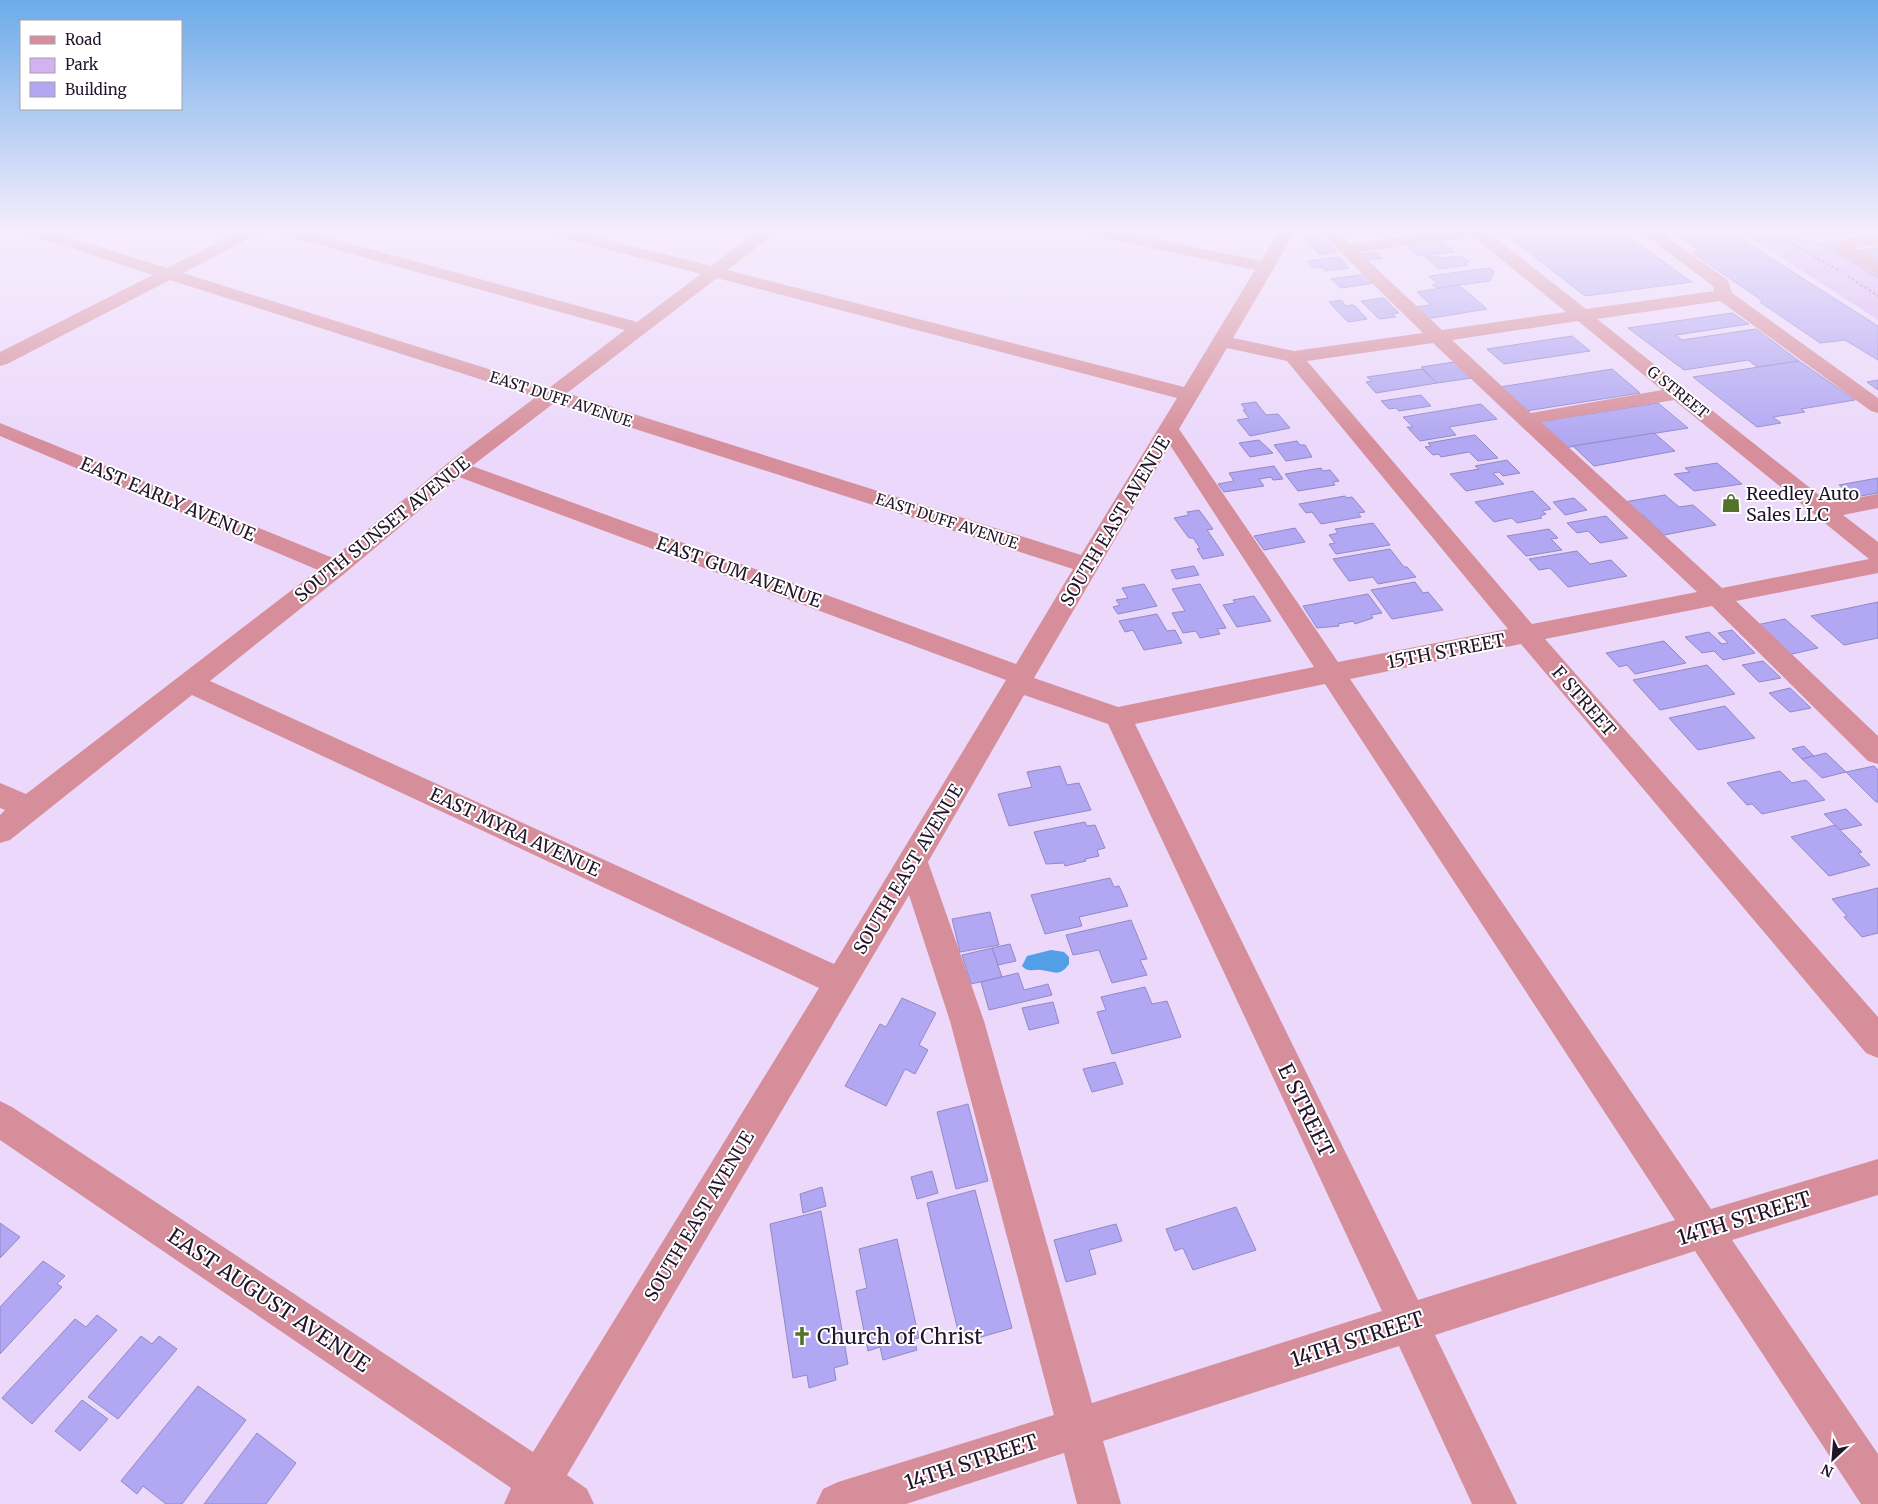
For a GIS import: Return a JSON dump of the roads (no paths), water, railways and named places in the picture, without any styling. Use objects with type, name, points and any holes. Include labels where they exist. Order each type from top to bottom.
[{"type":"street","points":[[0,360],[112,302]]},
{"type":"street","name":"EAST DUFF AVENUE","points":[[255,302],[1087,565]]},
{"type":"street","points":[[544,302],[641,329]]},
{"type":"street","name":"SOUTH SUNSET AVENUE","points":[[0,831],[336,568],[456,468],[676,302]]},
{"type":"street","points":[[832,302],[1190,395]]},
{"type":"street","name":"SOUTH EAST AVENUE","points":[[546,1497],[839,982],[1245,302]]},
{"type":"street","points":[[1402,302],[1716,596],[1878,753]]},
{"type":"street","name":"G STREET","points":[[1564,302],[1583,315],[1878,554]]},
{"type":"street","points":[[1223,341],[1294,357],[1673,302]]},
{"type":"street","points":[[1733,302],[1878,407]]},
{"type":"street","name":"F STREET","points":[[1294,357],[1527,635],[1878,1042]]},
{"type":"street","points":[[1539,416],[1679,393]]},
{"type":"street","name":"EAST EARLY AVENUE","points":[[0,429],[336,568]]},
{"type":"street","points":[[1170,430],[1878,1492]]},
{"type":"street","name":"EAST GUM AVENUE","points":[[456,468],[1020,679]]},
{"type":"street","points":[[1825,511],[1878,501]]},
{"type":"street","name":"15TH STREET","points":[[1118,717],[1878,565]]},
{"type":"street","points":[[1020,679],[1118,717]]},
{"type":"street","name":"EAST MYRA AVENUE","points":[[190,682],[839,982]]},
{"type":"street","name":"E STREET","points":[[1118,717],[1495,1504]]},
{"type":"street","points":[[0,794],[28,809]]},
{"type":"street","points":[[913,861],[967,1021],[1099,1504]]},
{"type":"street","name":"EAST AUGUST AVENUE","points":[[0,1119],[546,1497]]},
{"type":"street","name":"14TH STREET","points":[[838,1504],[1702,1230],[1878,1177]]},
{"type":"water","points":[[1051,950],[1064,952],[1069,957],[1069,964],[1062,971],[1056,973],[1029,970],[1022,966],[1027,956]]},
{"type":"place","name":"Reedley Auto Sales LLC","points":[[1731,503]]},
{"type":"place","name":"Church of Christ","points":[[802,1336]]}]
